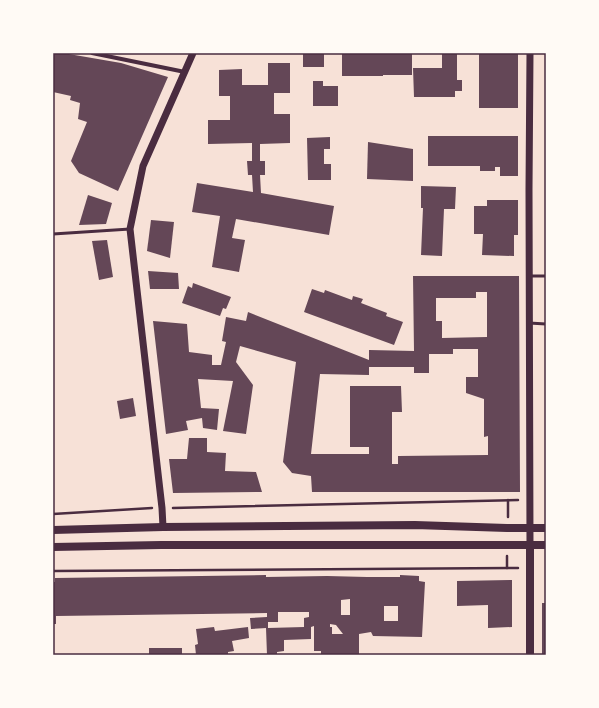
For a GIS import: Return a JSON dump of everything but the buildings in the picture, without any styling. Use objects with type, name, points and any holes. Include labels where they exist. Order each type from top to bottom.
[{"type":"main road","points":[[53,530],[163,527],[415,525],[546,528]]},
{"type":"main road","points":[[53,547],[161,544],[546,545]]},
{"type":"main road","points":[[530,545],[530,655]]},
{"type":"street","points":[[92,53],[185,72]]},
{"type":"street","points":[[163,527],[130,229],[143,166],[193,53]]},
{"type":"street","points":[[530,53],[530,545]]},
{"type":"lane","points":[[53,234],[130,229]]},
{"type":"lane","points":[[529,276],[546,276]]},
{"type":"lane","points":[[529,323],[546,324]]},
{"type":"path","points":[[53,514],[162,508],[530,500]]},
{"type":"path","points":[[53,571],[530,568]]}]
